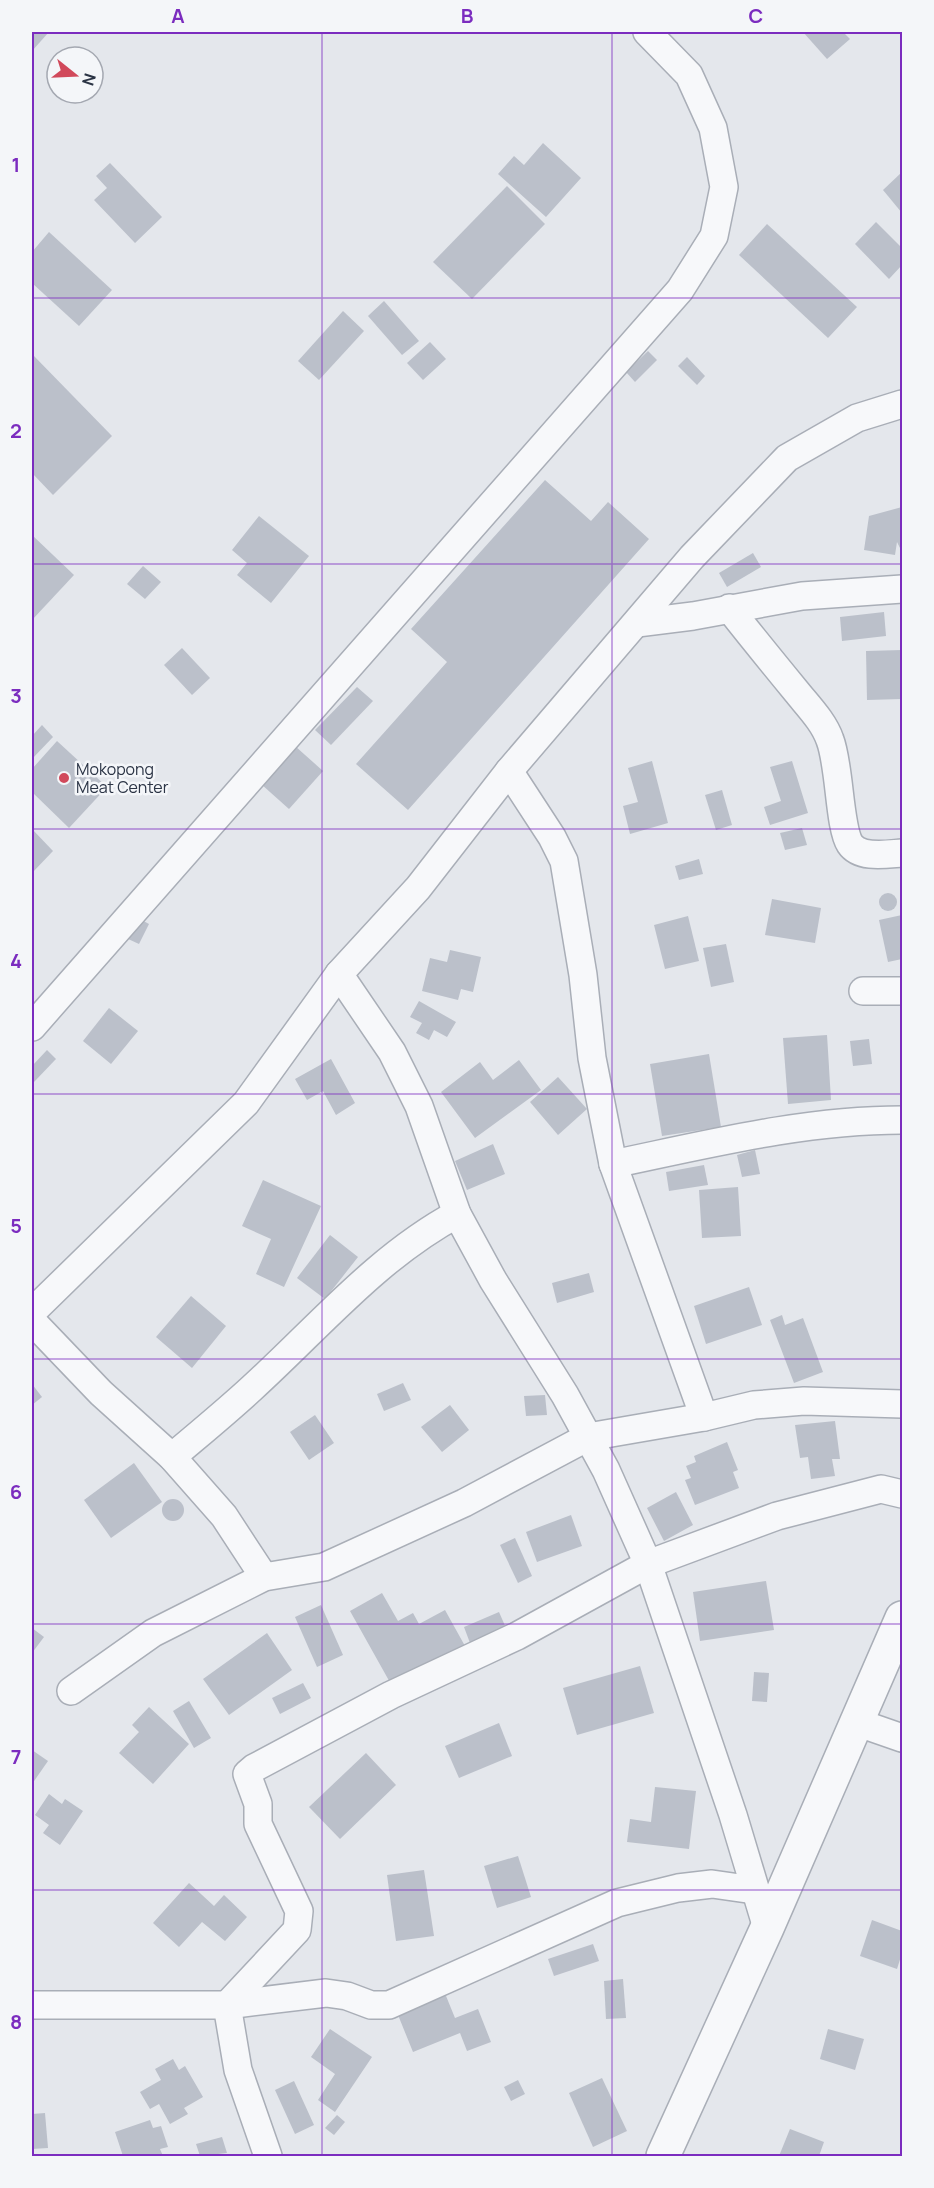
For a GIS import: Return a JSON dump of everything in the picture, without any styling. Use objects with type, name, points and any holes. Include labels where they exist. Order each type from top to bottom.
[{"type":"street","points":[[32,1027],[681,290],[714,236],[724,187],[713,128],[688,75],[647,32]]},
{"type":"street","points":[[32,1312],[246,1103],[339,974],[418,888],[509,771],[692,557],[787,458],[857,418],[903,404]]},
{"type":"street","points":[[637,623],[693,616],[802,596],[903,589]]},
{"type":"street","points":[[729,608],[815,714],[829,737],[837,763],[846,831],[850,844],[858,852],[903,853]]},
{"type":"street","points":[[509,771],[552,837],[564,861],[583,975],[592,1058],[613,1164],[704,1417]]},
{"type":"street","points":[[339,974],[392,1052],[419,1106],[457,1214],[493,1280],[588,1437],[648,1563],[733,1815],[767,1929]]},
{"type":"street","points":[[863,991],[903,991]]},
{"type":"street","points":[[613,1164],[774,1130],[870,1120],[903,1120]]},
{"type":"street","points":[[172,1457],[252,1388],[348,1294],[427,1230],[457,1214]]},
{"type":"street","points":[[32,1321],[101,1393],[172,1457],[224,1516],[264,1577]]},
{"type":"street","points":[[71,1691],[153,1633],[264,1577],[324,1568],[464,1503],[588,1437],[704,1417],[754,1405],[804,1401],[903,1404]]},
{"type":"street","points":[[227,2006],[297,1930],[300,1917],[296,1903],[258,1824],[258,1804],[247,1774],[254,1768],[391,1695],[517,1636],[648,1563],[777,1516],[881,1489],[903,1494]]},
{"type":"street","points":[[663,2157],[767,1929],[903,1618]]},
{"type":"street","points":[[856,1722],[903,1738]]},
{"type":"street","points":[[32,2005],[227,2006],[326,1993],[347,1996],[371,2006],[389,2005],[617,1903],[678,1888],[712,1884],[754,1890]]},
{"type":"street","points":[[227,2006],[238,2070],[268,2157]]},
{"type":"building","points":[[32,32],[49,32],[32,51]]},
{"type":"building","points":[[803,32],[843,32],[850,39],[827,59]]},
{"type":"building","points":[[543,143],[581,178],[546,217],[498,174],[514,156],[524,165]]},
{"type":"building","points":[[110,163],[162,217],[135,243],[94,200],[107,188],[96,176]]},
{"type":"building","points":[[902,172],[902,213],[883,190]]},
{"type":"building","points":[[507,186],[545,224],[472,299],[433,262]]},
{"type":"building","points":[[876,222],[902,248],[902,265],[889,279],[855,244]]},
{"type":"building","points":[[767,224],[857,307],[828,338],[739,255]]},
{"type":"building","points":[[49,232],[112,290],[79,326],[32,283],[32,252]]},
{"type":"building","points":[[384,301],[419,341],[402,355],[368,316]]},
{"type":"building","points":[[343,311],[364,331],[319,380],[298,361]]},
{"type":"building","points":[[430,342],[446,359],[423,380],[407,363]]},
{"type":"building","points":[[648,351],[657,360],[635,382],[626,372]]},
{"type":"building","points":[[33,355],[112,436],[53,495],[32,473]]},
{"type":"building","points":[[687,357],[705,376],[697,385],[678,366]]},
{"type":"building","points":[[545,480],[591,521],[608,502],[649,539],[408,810],[356,764],[447,662],[411,629]]},
{"type":"building","points":[[902,507],[902,552],[897,542],[895,555],[864,550],[869,516]]},
{"type":"building","points":[[259,516],[309,556],[271,603],[237,575],[247,563],[232,550]]},
{"type":"building","points":[[32,535],[74,575],[32,620]]},
{"type":"building","points":[[753,553],[761,567],[727,587],[719,573]]},
{"type":"building","points":[[143,566],[161,582],[145,599],[127,584]]},
{"type":"building","points":[[884,612],[886,636],[842,641],[840,617]]},
{"type":"building","points":[[182,648],[210,678],[192,695],[164,665]]},
{"type":"building","points":[[902,650],[902,699],[867,700],[866,651]]},
{"type":"building","points":[[357,687],[373,701],[331,745],[315,730]]},
{"type":"building","points":[[42,725],[53,737],[32,759],[32,736]]},
{"type":"building","name":"Mokopong Meat Center","points":[[57,741],[107,787],[69,828],[32,792],[32,769]]},
{"type":"building","points":[[295,746],[323,771],[289,809],[261,784]]},
{"type":"building","points":[[652,761],[668,823],[630,834],[623,806],[638,802],[628,768]]},
{"type":"building","points":[[792,761],[808,813],[770,825],[764,807],[781,801],[770,767]]},
{"type":"building","points":[[722,790],[732,825],[716,830],[705,795]]},
{"type":"building","points":[[802,828],[807,845],[785,850],[780,833]]},
{"type":"building","points":[[32,829],[53,851],[32,873]]},
{"type":"building","points":[[699,859],[703,874],[679,880],[675,866]]},
{"type":"building","points":[[888,893],[896,898],[897,902],[892,910],[888,911],[880,906],[879,902],[884,894]]},
{"type":"building","points":[[772,899],[821,908],[815,943],[765,935]]},
{"type":"building","points":[[902,915],[902,959],[888,962],[879,920]]},
{"type":"building","points":[[688,916],[699,961],[665,969],[654,925]]},
{"type":"building","points":[[136,917],[149,924],[139,944],[126,938]]},
{"type":"building","points":[[726,944],[734,982],[711,987],[703,948]]},
{"type":"building","points":[[450,950],[481,957],[473,992],[461,989],[458,1000],[422,991],[430,958],[447,962]]},
{"type":"building","points":[[419,1001],[456,1022],[447,1037],[434,1030],[429,1040],[416,1033],[422,1023],[410,1017]]},
{"type":"building","points":[[109,1008],[138,1031],[111,1064],[83,1041]]},
{"type":"building","points":[[827,1035],[831,1100],[788,1104],[783,1038]]},
{"type":"building","points":[[869,1039],[872,1064],[853,1066],[850,1041]]},
{"type":"building","points":[[47,1050],[56,1059],[34,1082],[32,1066]]},
{"type":"building","points":[[709,1054],[721,1127],[662,1136],[650,1064]]},
{"type":"building","points":[[331,1059],[355,1103],[336,1115],[323,1091],[307,1100],[295,1079]]},
{"type":"building","points":[[519,1060],[541,1090],[475,1138],[441,1092],[480,1062],[493,1080]]},
{"type":"building","points":[[558,1077],[587,1109],[558,1135],[530,1102]]},
{"type":"building","points":[[493,1144],[505,1174],[467,1190],[455,1161]]},
{"type":"building","points":[[755,1150],[760,1174],[742,1177],[737,1155]]},
{"type":"building","points":[[704,1165],[708,1185],[669,1191],[666,1172]]},
{"type":"building","points":[[263,1180],[321,1206],[284,1287],[256,1274],[271,1239],[242,1226]]},
{"type":"building","points":[[738,1187],[741,1236],[702,1238],[699,1190]]},
{"type":"building","points":[[330,1235],[358,1257],[325,1299],[297,1278]]},
{"type":"building","points":[[589,1273],[594,1292],[557,1303],[552,1283]]},
{"type":"building","points":[[749,1287],[762,1325],[706,1344],[694,1306]]},
{"type":"building","points":[[191,1296],[226,1326],[192,1368],[156,1337]]},
{"type":"building","points":[[782,1315],[785,1325],[803,1318],[823,1372],[794,1383],[770,1320]]},
{"type":"building","points":[[403,1383],[411,1400],[384,1411],[377,1394]]},
{"type":"building","points":[[32,1384],[42,1397],[32,1405]]},
{"type":"building","points":[[545,1395],[547,1415],[526,1416],[524,1396]]},
{"type":"building","points":[[450,1405],[469,1430],[442,1452],[421,1427]]},
{"type":"building","points":[[315,1415],[334,1443],[309,1460],[290,1432]]},
{"type":"building","points":[[835,1421],[840,1459],[832,1459],[835,1476],[811,1479],[808,1457],[800,1458],[795,1425]]},
{"type":"building","points":[[727,1442],[738,1470],[733,1472],[739,1488],[695,1505],[685,1480],[691,1478],[686,1466],[696,1462],[694,1456]]},
{"type":"building","points":[[134,1463],[162,1502],[111,1538],[84,1500]]},
{"type":"building","points":[[676,1492],[693,1525],[664,1541],[647,1508]]},
{"type":"building","points":[[173,1499],[183,1506],[184,1510],[177,1520],[173,1521],[163,1514],[162,1510],[169,1500]]},
{"type":"building","points":[[571,1515],[582,1546],[537,1562],[526,1532]]},
{"type":"building","points":[[515,1538],[532,1576],[518,1583],[500,1545]]},
{"type":"building","points":[[766,1581],[774,1630],[700,1641],[693,1592]]},
{"type":"building","points":[[382,1593],[398,1621],[413,1613],[419,1624],[445,1610],[465,1646],[392,1686],[350,1611]]},
{"type":"building","points":[[321,1605],[343,1655],[317,1667],[295,1617]]},
{"type":"building","points":[[499,1612],[506,1628],[470,1643],[464,1627]]},
{"type":"building","points":[[32,1628],[44,1637],[32,1653]]},
{"type":"building","points":[[267,1633],[292,1670],[229,1715],[203,1679]]},
{"type":"building","points":[[640,1666],[654,1713],[577,1735],[563,1688]]},
{"type":"building","points":[[754,1672],[769,1673],[767,1702],[752,1701]]},
{"type":"building","points":[[303,1683],[311,1698],[280,1714],[272,1698]]},
{"type":"building","points":[[189,1701],[211,1738],[194,1748],[173,1711]]},
{"type":"building","points":[[149,1707],[189,1744],[153,1784],[119,1753],[139,1732],[132,1725]]},
{"type":"building","points":[[499,1723],[512,1756],[459,1778],[445,1746]]},
{"type":"building","points":[[32,1750],[48,1761],[32,1784]]},
{"type":"building","points":[[366,1753],[396,1785],[340,1839],[309,1807]]},
{"type":"building","points":[[655,1787],[696,1791],[689,1849],[627,1842],[630,1819],[651,1822]]},
{"type":"building","points":[[49,1794],[62,1804],[65,1799],[83,1811],[60,1845],[43,1833],[49,1825],[35,1815]]},
{"type":"building","points":[[518,1856],[531,1897],[497,1908],[484,1866]]},
{"type":"building","points":[[424,1870],[434,1936],[396,1941],[387,1875]]},
{"type":"building","points":[[189,1883],[214,1906],[224,1895],[247,1917],[225,1941],[202,1922],[179,1947],[153,1923]]},
{"type":"building","points":[[872,1920],[902,1931],[902,1953],[897,1969],[860,1956]]},
{"type":"building","points":[[593,1944],[599,1961],[554,1976],[548,1959]]},
{"type":"building","points":[[623,1979],[626,2018],[606,2019],[604,1981]]},
{"type":"building","points":[[444,1991],[455,2018],[478,2009],[491,2042],[467,2051],[460,2033],[413,2052],[396,2010]]},
{"type":"building","points":[[330,2029],[372,2057],[335,2112],[318,2100],[335,2074],[311,2057]]},
{"type":"building","points":[[828,2029],[864,2039],[855,2070],[820,2059]]},
{"type":"building","points":[[173,2059],[179,2070],[185,2066],[203,2097],[184,2108],[188,2114],[170,2124],[159,2104],[150,2109],[140,2092],[161,2080],[155,2069]]},
{"type":"building","points":[[602,2078],[627,2131],[593,2147],[569,2093]]},
{"type":"building","points":[[518,2080],[525,2094],[511,2101],[504,2087]]},
{"type":"building","points":[[294,2081],[314,2125],[295,2134],[275,2090]]},
{"type":"building","points":[[45,2113],[48,2148],[32,2149],[32,2114]]},
{"type":"building","points":[[337,2115],[345,2122],[334,2135],[325,2128]]},
{"type":"building","points":[[150,2120],[153,2128],[161,2126],[168,2147],[160,2149],[163,2156],[123,2156],[115,2132]]},
{"type":"building","points":[[790,2129],[824,2142],[819,2156],[779,2156]]},
{"type":"building","points":[[222,2137],[227,2153],[200,2156],[196,2144]]},
{"type":"place","name":"Mokopong Meat Center","points":[[64,778]]}]
